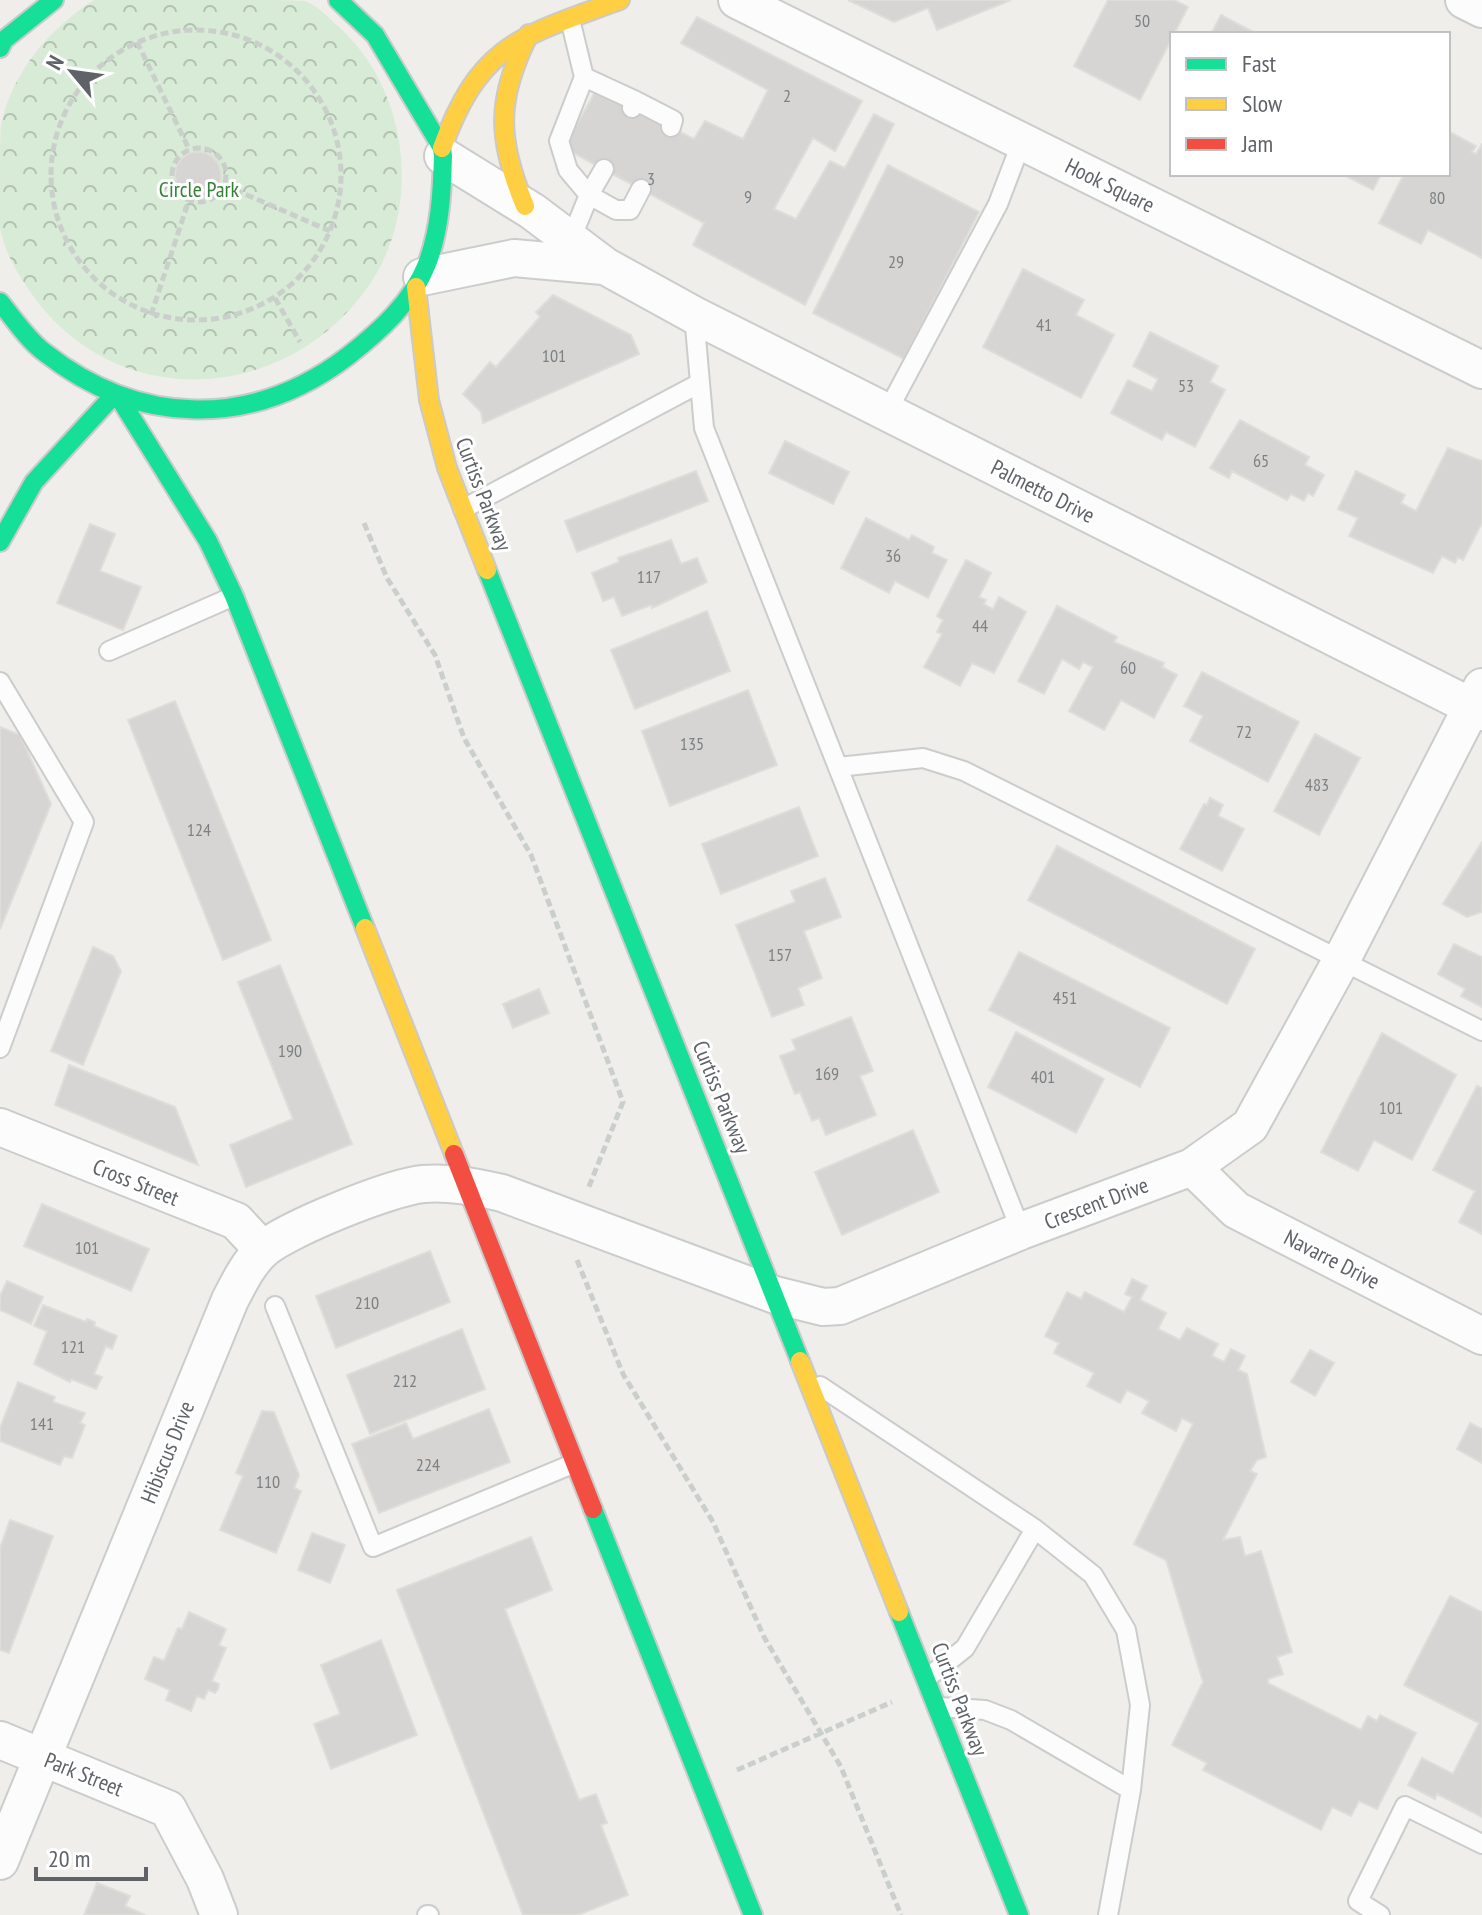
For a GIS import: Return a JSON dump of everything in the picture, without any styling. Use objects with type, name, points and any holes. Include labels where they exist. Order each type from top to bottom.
[{"type":"main road","points":[[2,44],[21,0]]},
{"type":"main road","points":[[2,44],[54,0]]},
{"type":"main road","points":[[338,0],[375,35],[443,152]]},
{"type":"main road","points":[[0,302],[41,350],[62,367],[117,397],[151,407],[217,412],[283,396],[349,357],[419,282],[435,243],[441,209],[443,152],[465,88],[501,50],[529,34],[620,0]]},
{"type":"main road","points":[[525,206],[506,162],[501,124],[507,82],[529,34]]},
{"type":"main road","name":"Curtiss Parkway","points":[[419,282],[423,361],[436,432],[463,509],[1019,1915]]},
{"type":"main road","points":[[0,542],[34,482],[117,397]]},
{"type":"main road","points":[[117,397],[208,541],[234,596],[753,1915]]},
{"type":"street","name":"Hook Square","points":[[737,0],[1482,370]]},
{"type":"street","points":[[1464,0],[1482,9]]},
{"type":"street","name":"Palmetto Drive","points":[[443,152],[525,206],[605,266],[694,315],[1479,702]]},
{"type":"street","name":"Palmetto Drive","points":[[419,282],[514,258],[605,266]]},
{"type":"street","name":"Crescent Drive","points":[[466,1185],[502,1193],[775,1295],[823,1307],[840,1306],[1021,1231],[1192,1167],[1250,1126],[1479,702]]},
{"type":"street","name":"Cross Street","points":[[3,1137],[236,1221],[263,1250]]},
{"type":"street","name":"Navarre Drive","points":[[1192,1167],[1236,1210],[1482,1336]]},
{"type":"street","name":"Hibiscus Drive","points":[[0,1861],[230,1300],[263,1250],[285,1235],[400,1189],[423,1184],[466,1185]]},
{"type":"street","name":"Park Street","points":[[0,1740],[168,1809],[205,1879],[219,1915]]},
{"type":"lane","points":[[570,19],[584,77],[559,141],[568,170],[589,195],[616,210],[630,210],[641,189]]},
{"type":"lane","points":[[584,77],[634,105],[673,120],[671,127]]},
{"type":"lane","points":[[887,412],[998,204],[1022,141]]},
{"type":"lane","points":[[571,239],[589,195],[604,169]]},
{"type":"lane","points":[[694,315],[704,428],[1021,1231]]},
{"type":"lane","points":[[463,509],[700,383]]},
{"type":"lane","points":[[109,651],[234,596]]},
{"type":"lane","points":[[0,682],[84,822],[0,1048]]},
{"type":"lane","points":[[838,767],[923,758],[964,771],[1482,1031]]},
{"type":"lane","points":[[275,1306],[373,1547],[575,1463]]},
{"type":"lane","points":[[807,1377],[1035,1529],[1093,1575],[1126,1630],[1140,1705],[1131,1790],[1108,1915]]},
{"type":"lane","points":[[927,1678],[965,1648],[1035,1529]]},
{"type":"lane","points":[[937,1707],[985,1710],[1011,1720],[1131,1790]]},
{"type":"lane","points":[[1380,1915],[1358,1901],[1405,1806],[1482,1844]]},
{"type":"path","points":[[216,31],[239,35],[270,49],[298,70],[320,97],[334,129],[341,163],[340,198],[330,231],[308,269],[275,298],[246,312],[215,320],[183,320],[151,315],[117,298],[87,273],[65,240],[52,190],[51,164],[59,126],[77,91],[104,62],[137,42],[170,32],[216,31]]},
{"type":"path","points":[[137,42],[189,149]]},
{"type":"path","points":[[189,149],[206,149],[221,159],[225,167],[224,185],[206,201],[189,200],[175,188],[172,180],[175,161],[189,149]]},
{"type":"path","points":[[224,185],[330,231]]},
{"type":"path","points":[[151,315],[189,200]]},
{"type":"path","points":[[275,298],[305,350]]},
{"type":"path","points":[[364,523],[387,578],[435,655],[464,738],[531,855],[623,1102],[595,1164],[587,1193]]},
{"type":"path","points":[[575,1253],[623,1374],[713,1522],[764,1637],[841,1767],[901,1915]]},
{"type":"path","points":[[728,1774],[900,1698]]},
{"type":"green space","name":"Circle Park","points":[[94,0],[305,1],[340,28],[364,55],[382,86],[394,119],[401,155],[401,191],[396,226],[383,260],[365,291],[331,328],[292,355],[248,372],[203,379],[157,376],[113,362],[72,337],[37,301],[14,266],[0,227],[1,125],[6,106],[35,53],[62,24]]},
{"type":"building","points":[[848,0],[1011,0],[937,30],[928,8],[894,22]]},
{"type":"building","points":[[1108,0],[1174,0],[1188,7],[1175,32],[1170,32],[1170,42],[1140,100],[1074,66]]},
{"type":"building","points":[[1221,15],[1253,32],[1212,32]]},
{"type":"building","points":[[697,17],[862,101],[835,151],[813,138],[774,209],[796,219],[830,161],[845,168],[874,114],[894,124],[805,305],[693,245],[704,223],[564,148],[596,90],[694,139],[705,121],[743,139],[768,90],[681,43]]},
{"type":"building","points":[[1450,132],[1476,146],[1472,152],[1476,154],[1482,144],[1482,258],[1428,230],[1421,244],[1379,223],[1403,176],[1450,176]]},
{"type":"building","points":[[198,152],[214,159],[221,175],[214,191],[198,198],[182,191],[175,175],[182,159]]},
{"type":"building","points":[[888,165],[979,212],[904,359],[813,313]]},
{"type":"building","points":[[1346,176],[1380,176],[1373,190]]},
{"type":"building","points":[[1023,269],[1084,300],[1076,315],[1114,335],[1081,398],[983,347]]},
{"type":"building","points":[[553,295],[631,335],[639,354],[483,423],[481,412],[463,394],[490,362],[496,367],[540,317],[536,312]]},
{"type":"building","points":[[1150,332],[1218,366],[1210,382],[1225,390],[1195,447],[1166,432],[1162,440],[1111,413],[1128,380],[1152,391],[1158,379],[1133,366]]},
{"type":"building","points":[[1240,420],[1309,457],[1305,465],[1324,475],[1313,496],[1308,493],[1304,501],[1291,494],[1287,500],[1232,471],[1229,478],[1210,468]]},
{"type":"building","points":[[785,441],[849,472],[833,504],[769,473]]},
{"type":"building","points":[[1448,448],[1482,461],[1482,523],[1463,560],[1458,557],[1455,563],[1442,556],[1433,573],[1349,536],[1358,518],[1338,509],[1356,471],[1405,495],[1401,503],[1416,511]]},
{"type":"building","points":[[696,471],[708,501],[577,552],[565,521]]},
{"type":"building","points":[[866,518],[909,540],[912,535],[934,547],[932,553],[947,560],[928,598],[895,581],[889,593],[841,568]]},
{"type":"building","points":[[90,524],[115,534],[100,571],[141,587],[123,630],[57,603]]},
{"type":"building","points":[[671,540],[681,564],[697,558],[707,582],[652,608],[651,605],[622,616],[614,597],[603,601],[592,573],[619,562],[618,558]]},
{"type":"building","points":[[966,560],[991,573],[979,597],[986,600],[984,604],[993,609],[999,597],[1026,612],[994,673],[972,663],[960,686],[924,667],[942,634],[937,632],[943,620],[937,616]]},
{"type":"building","points":[[1057,606],[1117,637],[1114,642],[1164,663],[1162,667],[1177,675],[1154,718],[1121,700],[1104,730],[1069,711],[1093,667],[1083,662],[1079,669],[1062,659],[1044,694],[1018,681]]},
{"type":"building","points":[[707,611],[730,671],[635,709],[611,650]]},
{"type":"building","points":[[1202,672],[1299,722],[1268,782],[1190,741],[1203,716],[1184,706]]},
{"type":"building","points":[[748,690],[777,765],[670,806],[642,731]]},
{"type":"building","points":[[175,701],[271,940],[223,960],[128,720]]},
{"type":"building","points":[[0,727],[20,735],[51,804],[0,929]]},
{"type":"building","points":[[1315,734],[1360,758],[1319,835],[1274,811]]},
{"type":"building","points":[[1210,798],[1223,805],[1218,816],[1244,829],[1222,871],[1180,849]]},
{"type":"building","points":[[799,807],[818,856],[721,894],[702,844]]},
{"type":"building","points":[[1482,842],[1482,912],[1467,917],[1443,904]]},
{"type":"building","points":[[1057,846],[1255,949],[1227,1004],[1028,900]]},
{"type":"building","points":[[825,878],[841,917],[804,931],[822,978],[798,988],[804,1005],[772,1017],[736,925],[795,902],[791,891]]},
{"type":"building","points":[[1454,944],[1482,957],[1482,1007],[1461,996],[1465,989],[1438,974]]},
{"type":"building","points":[[93,947],[113,956],[121,971],[83,1065],[51,1051]]},
{"type":"building","points":[[1019,952],[1170,1028],[1140,1087],[989,1010]]},
{"type":"building","points":[[280,965],[352,1144],[246,1187],[230,1145],[293,1119],[238,982]]},
{"type":"building","points":[[539,989],[549,1013],[513,1028],[503,1004]]},
{"type":"building","points":[[851,1017],[873,1071],[860,1076],[876,1115],[826,1135],[819,1118],[812,1121],[800,1092],[795,1094],[780,1056],[796,1050],[792,1040]]},
{"type":"building","points":[[1016,1032],[1104,1079],[1076,1133],[988,1087]]},
{"type":"building","points":[[1382,1033],[1456,1075],[1412,1160],[1374,1140],[1358,1171],[1321,1152]]},
{"type":"building","points":[[69,1065],[175,1107],[198,1165],[55,1105]]},
{"type":"building","points":[[1477,1086],[1482,1088],[1482,1234],[1459,1222],[1475,1191],[1433,1170]]},
{"type":"building","points":[[913,1130],[939,1192],[842,1235],[815,1172]]},
{"type":"building","points":[[42,1204],[149,1249],[131,1291],[24,1246]]},
{"type":"building","points":[[430,1251],[450,1302],[336,1348],[316,1296]]},
{"type":"building","points":[[1132,1279],[1147,1286],[1140,1300],[1166,1313],[1158,1329],[1180,1340],[1187,1328],[1218,1344],[1212,1356],[1224,1362],[1231,1349],[1245,1356],[1238,1370],[1247,1374],[1266,1457],[1257,1460],[1250,1471],[1257,1474],[1223,1540],[1240,1537],[1245,1556],[1261,1551],[1292,1652],[1277,1657],[1283,1674],[1268,1679],[1268,1683],[1361,1730],[1368,1716],[1377,1721],[1380,1715],[1416,1733],[1377,1809],[1359,1801],[1351,1816],[1332,1807],[1321,1830],[1203,1770],[1207,1763],[1172,1745],[1203,1682],[1166,1560],[1134,1544],[1193,1424],[1182,1418],[1176,1431],[1142,1413],[1149,1401],[1127,1390],[1120,1403],[1087,1386],[1094,1373],[1054,1353],[1059,1343],[1045,1336],[1067,1292],[1081,1299],[1085,1292],[1124,1312],[1132,1297],[1125,1294]]},
{"type":"building","points":[[7,1281],[43,1297],[31,1324],[0,1310],[0,1296]]},
{"type":"building","points":[[43,1305],[86,1322],[87,1319],[95,1322],[94,1326],[117,1336],[112,1349],[106,1346],[94,1374],[102,1377],[96,1389],[71,1379],[70,1382],[34,1364],[47,1331],[34,1326]]},
{"type":"building","points":[[462,1329],[485,1389],[370,1434],[347,1375]]},
{"type":"building","points":[[1310,1350],[1334,1363],[1315,1396],[1291,1382]]},
{"type":"building","points":[[18,1382],[55,1397],[53,1402],[85,1413],[80,1423],[85,1425],[72,1458],[64,1456],[60,1465],[0,1441],[0,1428]]},
{"type":"building","points":[[489,1409],[510,1462],[379,1513],[352,1444],[406,1423],[413,1439]]},
{"type":"building","points":[[262,1411],[274,1412],[299,1475],[294,1488],[301,1491],[276,1553],[220,1530],[243,1476],[236,1473]]},
{"type":"building","points":[[1470,1423],[1482,1429],[1482,1463],[1457,1449]]},
{"type":"building","points":[[10,1520],[53,1536],[9,1653],[0,1650],[0,1548]]},
{"type":"building","points":[[312,1533],[345,1545],[330,1583],[298,1570]]},
{"type":"building","points":[[531,1537],[552,1590],[505,1609],[579,1800],[596,1794],[607,1823],[601,1825],[628,1895],[578,1915],[523,1915],[397,1590]]},
{"type":"building","points":[[1450,1596],[1482,1612],[1482,1817],[1437,1794],[1435,1799],[1408,1785],[1422,1758],[1453,1774],[1479,1723],[1404,1685]]},
{"type":"building","points":[[189,1612],[226,1629],[219,1645],[226,1648],[212,1681],[219,1684],[218,1689],[215,1693],[208,1690],[204,1699],[197,1696],[191,1711],[166,1700],[170,1690],[145,1679],[154,1657],[164,1661],[178,1628],[182,1629]]},
{"type":"building","points":[[381,1640],[417,1735],[331,1769],[314,1724],[340,1714],[321,1665]]},
{"type":"building","points":[[97,1883],[130,1896],[125,1906],[145,1915],[84,1915]]},
{"type":"traffic: fast","points":[[0,48],[4,40],[54,0]]},
{"type":"traffic: fast","points":[[0,302],[38,347],[80,377],[118,395],[157,405],[196,410],[235,407],[273,397],[311,380],[372,336],[404,303],[427,264],[438,225],[443,156],[442,148],[375,35],[338,0]]},
{"type":"traffic: fast","points":[[0,542],[34,482],[113,396]]},
{"type":"traffic: fast","points":[[120,399],[208,541],[234,596],[365,928]]},
{"type":"traffic: fast","points":[[487,570],[800,1361]]},
{"type":"traffic: fast","points":[[593,1509],[753,1915]]},
{"type":"traffic: fast","points":[[899,1612],[1019,1915]]},
{"type":"traffic: slow","points":[[442,148],[472,86],[508,48],[556,24],[620,0]]},
{"type":"traffic: slow","points":[[525,206],[509,160],[504,119],[511,79],[529,34]]},
{"type":"traffic: slow","points":[[416,287],[429,400],[447,468],[487,570]]},
{"type":"traffic: slow","points":[[365,928],[454,1154]]},
{"type":"traffic: slow","points":[[800,1361],[899,1612]]},
{"type":"traffic: jam","points":[[454,1154],[593,1509]]}]
